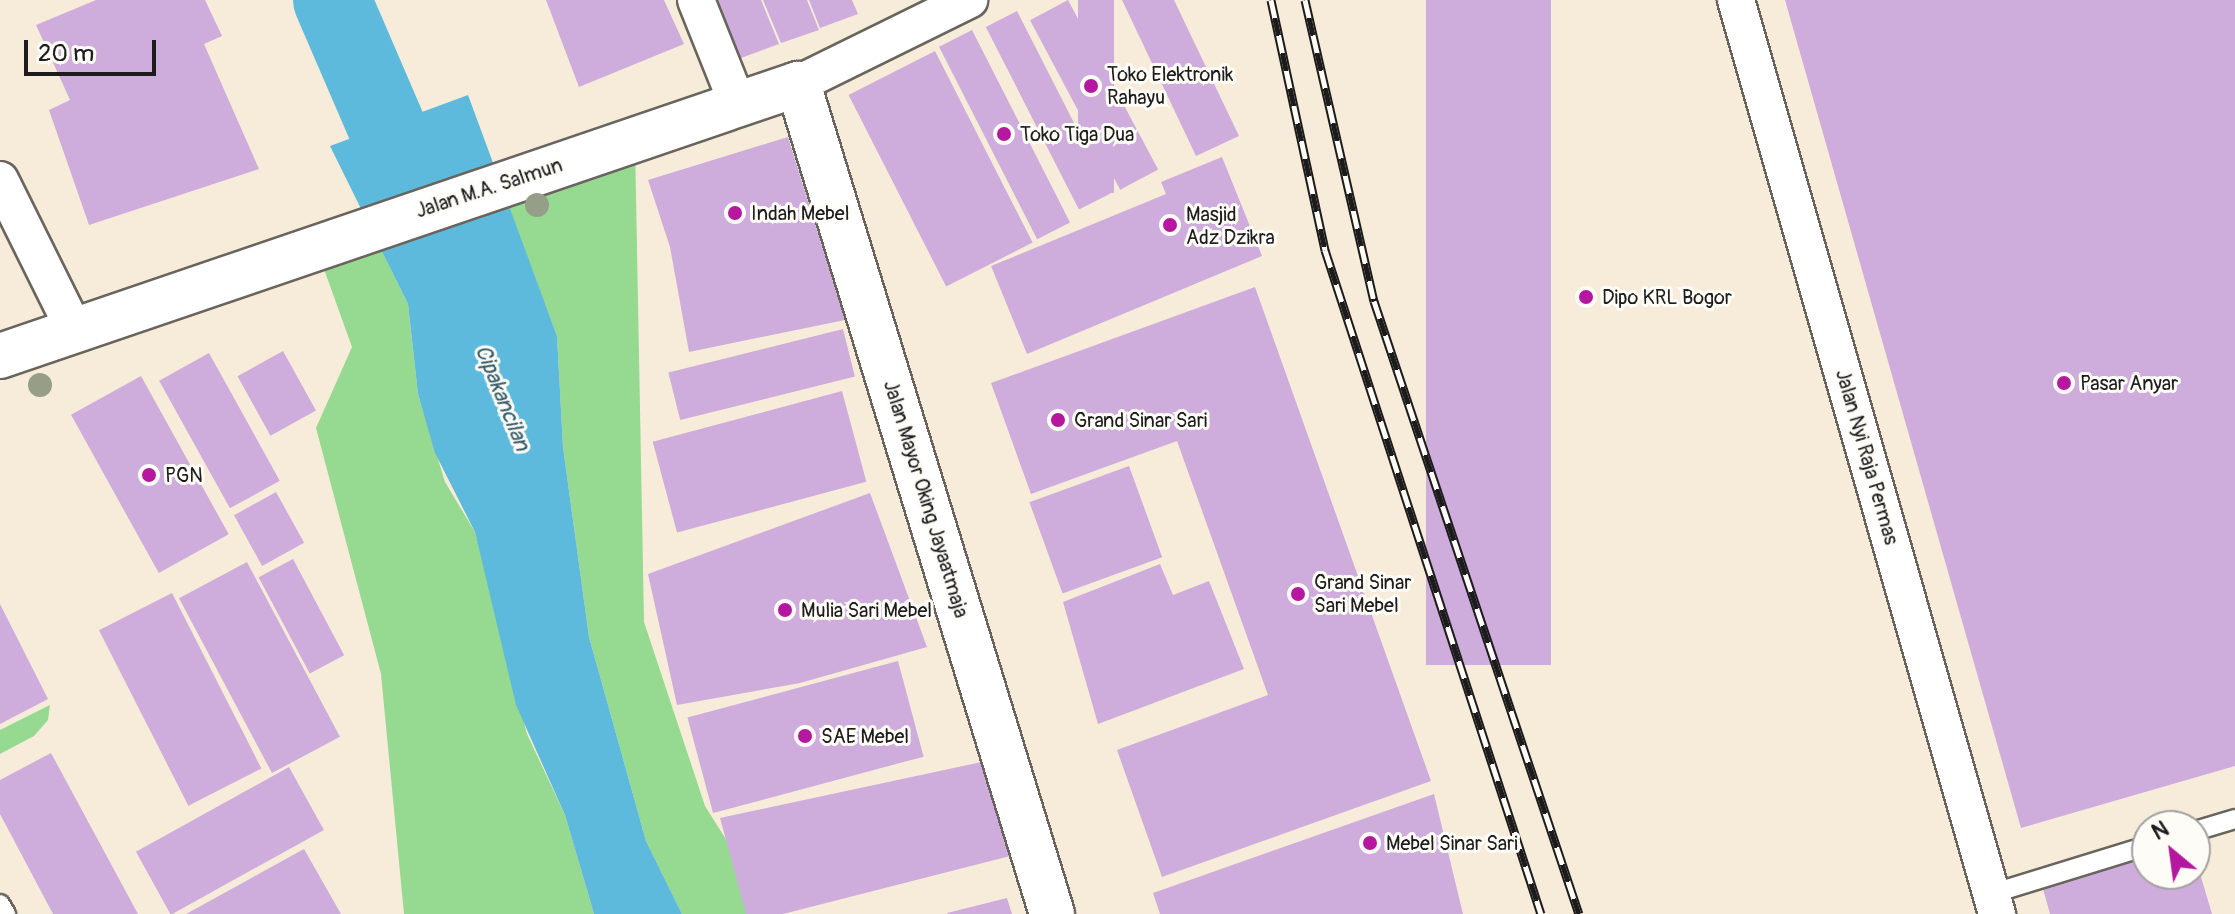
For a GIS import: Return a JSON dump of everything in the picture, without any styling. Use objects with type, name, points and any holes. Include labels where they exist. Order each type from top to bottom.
[{"type":"street","points":[[696,0],[738,105]]},
{"type":"street","name":"Jalan M.A. Salmun","points":[[0,356],[215,277],[635,142],[798,84],[969,0]]},
{"type":"street","name":"Jalan Nyi Raja Permas","points":[[1736,0],[1994,904]]},
{"type":"street","name":"Jalan Mayor Oking Jayaatmaja","points":[[798,84],[1052,914]]},
{"type":"street","points":[[0,180],[73,327]]},
{"type":"lane","points":[[2211,826],[2235,819]]},
{"type":"lane","points":[[1994,904],[2131,852]]},
{"type":"lane","points":[[0,904],[6,914]]},
{"type":"green space","points":[[635,142],[644,622],[705,806],[773,914],[682,914],[646,841],[589,637],[563,447],[557,336],[500,185]]},
{"type":"green space","points":[[370,226],[408,304],[418,394],[445,482],[475,532],[527,734],[565,815],[594,914],[404,914],[381,674],[316,428],[352,347],[315,244]]},
{"type":"green space","points":[[50,705],[48,720],[34,736],[0,754],[0,730]]},
{"type":"water","points":[[468,95],[557,336],[563,447],[589,637],[646,841],[682,914],[594,914],[565,815],[516,705],[475,532],[435,453],[418,394],[408,304],[330,146]]},
{"type":"building","points":[[96,0],[205,0],[222,36],[204,44],[259,169],[89,225],[49,110],[70,100],[36,25]]},
{"type":"building","points":[[546,0],[664,0],[684,44],[579,87]]},
{"type":"building","points":[[717,0],[761,0],[779,44],[741,58]]},
{"type":"building","points":[[763,0],[807,0],[819,30],[781,43]]},
{"type":"building","points":[[809,0],[852,0],[858,14],[820,28]]},
{"type":"building","name":"Toko Elektronik Rahayu","points":[[1068,0],[1158,170],[1120,190],[1030,20]]},
{"type":"building","points":[[1078,0],[1114,0],[1114,193],[1078,193]]},
{"type":"building","points":[[1122,0],[1174,0],[1239,136],[1196,156]]},
{"type":"building","points":[[1426,0],[1551,0],[1551,665],[1426,665]]},
{"type":"building","name":"Pasar Anyar","points":[[1785,0],[2235,0],[2235,766],[2021,828]]},
{"type":"building","points":[[1017,11],[1110,194],[1079,210],[986,27]]},
{"type":"building","name":"Toko Tiga Dua","points":[[972,30],[1070,222],[1037,239],[939,47]]},
{"type":"building","points":[[935,51],[1033,243],[946,287],[849,95]]},
{"type":"building","name":"Indah Mebel","points":[[788,137],[845,320],[689,352],[670,247],[648,180]]},
{"type":"building","name":"Masjid Adz Dzikra","points":[[1222,157],[1262,256],[1027,354],[991,266],[1166,194],[1161,182]]},
{"type":"building","name":"Grand Sinar Sari Mebel","points":[[1255,287],[1431,781],[1162,877],[1117,750],[1268,695],[1177,441],[1031,494],[991,383]]},
{"type":"building","points":[[843,329],[855,377],[680,420],[668,373]]},
{"type":"building","points":[[283,351],[316,410],[270,436],[238,376]]},
{"type":"building","name":"PGN","points":[[209,353],[280,481],[230,508],[159,381]]},
{"type":"building","name":"PGN","points":[[141,376],[229,534],[159,573],[71,415]]},
{"type":"building","points":[[842,391],[866,482],[677,533],[653,442]]},
{"type":"building","points":[[1129,466],[1162,557],[1063,593],[1029,502]]},
{"type":"building","points":[[276,492],[304,543],[262,566],[234,515]]},
{"type":"building","name":"Mulia Sari Mebel","points":[[870,493],[927,647],[800,683],[677,705],[648,574]]},
{"type":"building","points":[[293,559],[344,655],[310,674],[259,577]]},
{"type":"building","points":[[247,562],[340,737],[272,773],[179,598]]},
{"type":"building","points":[[1160,564],[1173,595],[1209,581],[1244,669],[1098,724],[1063,602]]},
{"type":"building","points":[[172,593],[261,769],[188,806],[99,630]]},
{"type":"building","points":[[0,604],[48,699],[0,724]]},
{"type":"building","name":"SAE Mebel","points":[[898,661],[924,757],[713,813],[687,717]]},
{"type":"building","points":[[51,753],[138,914],[53,914],[0,814],[0,780]]},
{"type":"building","points":[[1005,757],[1026,852],[783,914],[746,914],[720,818]]},
{"type":"building","points":[[289,767],[324,830],[172,914],[136,852]]},
{"type":"building","name":"Mebel Sinar Sari","points":[[1434,794],[1463,914],[1160,914],[1153,893]]},
{"type":"building","points":[[304,849],[341,914],[186,914]]},
{"type":"building","points":[[2131,862],[2131,890],[2205,890],[2212,914],[2050,914],[2043,889]]},
{"type":"building","points":[[1007,898],[1012,914],[947,913]]},
{"type":"waterway","name":"Cipakancilan","points":[[332,0],[428,223]]},
{"type":"railway","points":[[1271,0],[1325,250],[1541,914]]},
{"type":"railway","points":[[1305,0],[1374,301],[1579,914]]},
{"type":"place","name":"Toko Elektronik Rahayu","points":[[1091,86]]},
{"type":"place","name":"Toko Tiga Dua","points":[[1004,134]]},
{"type":"place","name":"Indah Mebel","points":[[735,213]]},
{"type":"place","name":"Masjid Adz Dzikra","points":[[1170,225]]},
{"type":"place","name":"Dipo KRL Bogor","points":[[1586,297]]},
{"type":"place","name":"Pasar Anyar","points":[[2064,383]]},
{"type":"place","name":"Grand Sinar Sari","points":[[1058,420]]},
{"type":"place","name":"PGN","points":[[149,475]]},
{"type":"place","name":"Grand Sinar Sari Mebel","points":[[1298,594]]},
{"type":"place","name":"Mulia Sari Mebel","points":[[785,610]]},
{"type":"place","name":"SAE Mebel","points":[[805,736]]},
{"type":"place","name":"Mebel Sinar Sari","points":[[1370,843]]}]
